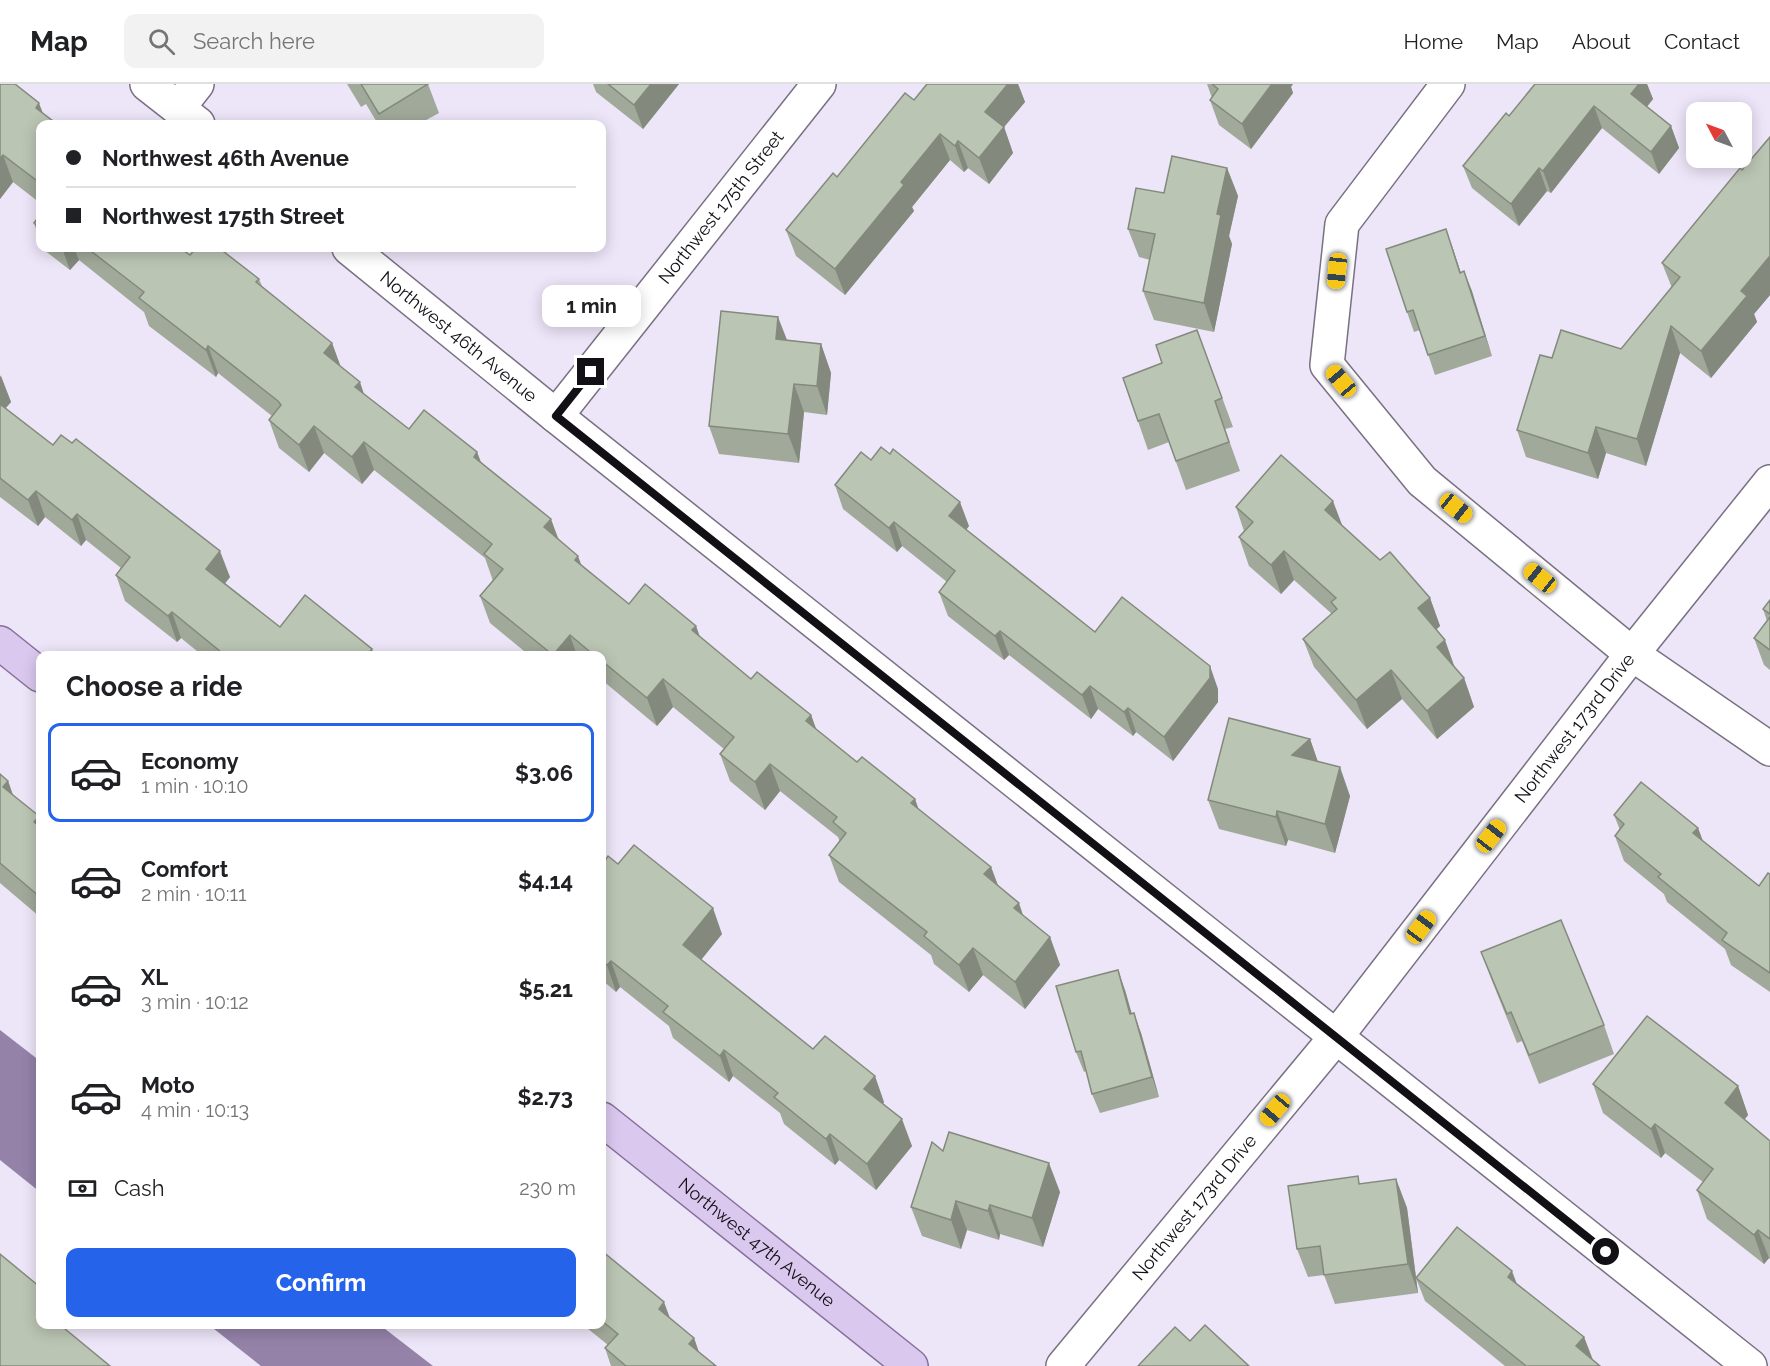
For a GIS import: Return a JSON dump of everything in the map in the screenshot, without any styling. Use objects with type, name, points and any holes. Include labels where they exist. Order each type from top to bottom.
[{"type":"main road","points":[[0,643],[36,672]]},
{"type":"main road","name":"Northwest 47th Avenue","points":[[606,1122],[911,1366]]},
{"type":"street","points":[[147,84],[191,105]]},
{"type":"street","name":"Northwest 175th Street","points":[[556,416],[819,84]]},
{"type":"street","points":[[1448,84],[1342,224],[1327,365],[1422,481],[1632,654],[1770,749]]},
{"type":"street","name":"Northwest 46th Avenue","points":[[354,252],[556,416],[1750,1366]]},
{"type":"street","name":"Northwest 173rd Drive","points":[[1063,1366],[1336,1037],[1632,654],[1770,482]]},
{"type":"shaded area","points":[[0,1030],[36,1058],[36,1189],[0,1160]]},
{"type":"shaded area","points":[[214,1329],[385,1329],[433,1366],[261,1366]]},
{"type":"building","points":[[0,84],[15,84],[39,103],[36,108],[52,120],[36,120],[36,180],[3,155],[0,159]]},
{"type":"building","points":[[361,84],[428,84],[379,114]]},
{"type":"building","points":[[608,84],[651,84],[634,105]]},
{"type":"building","points":[[927,84],[1008,84],[985,112],[1004,127],[979,158],[958,141],[955,146],[940,134],[901,182],[904,185],[835,269],[786,230],[833,173],[837,177],[905,93],[914,100]]},
{"type":"building","points":[[1212,84],[1272,84],[1242,124],[1210,100],[1218,89]]},
{"type":"building","points":[[1535,84],[1639,84],[1631,94],[1671,126],[1651,152],[1594,106],[1543,171],[1539,168],[1511,204],[1463,166],[1506,113],[1509,116]]},
{"type":"building","points":[[1770,137],[1770,256],[1741,291],[1747,296],[1701,351],[1671,326],[1637,439],[1596,427],[1588,453],[1517,430],[1540,355],[1552,358],[1561,330],[1621,349],[1680,277],[1662,263],[1740,168],[1742,170],[1752,168],[1752,158]]},
{"type":"building","points":[[1172,156],[1227,168],[1217,214],[1221,215],[1204,303],[1143,291],[1155,234],[1128,229],[1136,188],[1164,193]]},
{"type":"building","points":[[1446,229],[1460,273],[1464,271],[1485,336],[1428,355],[1413,310],[1407,312],[1386,249]]},
{"type":"building","points":[[92,252],[186,252],[190,255],[193,252],[224,252],[259,279],[256,282],[332,343],[324,353],[360,382],[355,387],[409,429],[424,410],[477,452],[474,457],[551,519],[544,527],[578,556],[575,560],[629,604],[645,584],[696,626],[692,630],[751,679],[757,672],[811,715],[806,721],[857,762],[862,757],[915,799],[911,803],[991,867],[984,874],[1019,903],[1014,908],[1050,937],[1015,982],[973,948],[959,965],[924,936],[927,932],[829,855],[846,833],[833,822],[837,817],[770,764],[755,782],[720,754],[734,737],[663,679],[647,698],[606,664],[606,651],[589,651],[570,635],[556,651],[548,651],[480,596],[503,569],[484,554],[492,544],[364,442],[352,457],[314,426],[299,445],[269,420],[281,405],[278,401],[208,346],[206,350],[139,298],[144,292]]},
{"type":"building","points":[[721,311],[778,317],[776,339],[821,344],[817,386],[794,384],[788,434],[709,426]]},
{"type":"building","points":[[1197,330],[1222,398],[1215,401],[1229,442],[1176,461],[1159,414],[1138,421],[1123,378],[1162,363],[1156,345]]},
{"type":"building","points":[[0,404],[53,445],[61,435],[72,443],[76,439],[220,551],[206,569],[280,627],[305,595],[372,649],[371,651],[220,651],[172,612],[168,616],[116,575],[130,557],[77,514],[72,520],[36,491],[28,500],[0,478]]},
{"type":"building","points":[[881,447],[890,454],[893,449],[960,502],[949,516],[1095,632],[1122,597],[1210,666],[1210,678],[1164,737],[1128,708],[1124,712],[1090,686],[1082,695],[1000,631],[995,636],[939,592],[955,571],[894,522],[889,528],[835,485],[861,452],[871,460]]},
{"type":"building","points":[[1281,455],[1333,501],[1325,510],[1380,560],[1390,552],[1430,598],[1418,608],[1445,640],[1437,647],[1464,678],[1427,711],[1391,670],[1356,700],[1303,639],[1337,609],[1331,602],[1336,598],[1284,551],[1271,565],[1239,537],[1253,522],[1236,507]]},
{"type":"building","points":[[1770,600],[1770,614],[1763,609]]},
{"type":"building","points":[[1770,617],[1770,650],[1754,638]]},
{"type":"building","points":[[1229,718],[1310,739],[1292,755],[1340,767],[1325,824],[1277,811],[1276,817],[1208,800]]},
{"type":"building","points":[[0,774],[8,781],[3,787],[36,814],[34,822],[36,824],[36,894],[0,863]]},
{"type":"building","points":[[1641,782],[1698,828],[1693,833],[1759,886],[1768,873],[1770,874],[1770,973],[1722,940],[1727,933],[1658,877],[1661,874],[1615,836],[1624,824],[1614,815]]},
{"type":"building","points":[[634,845],[713,908],[683,945],[813,1049],[825,1036],[875,1076],[864,1089],[902,1119],[867,1164],[830,1134],[826,1139],[774,1097],[778,1093],[724,1050],[720,1056],[663,1012],[668,1006],[611,961],[606,964],[606,859],[608,856],[618,864]]},
{"type":"building","points":[[1561,920],[1604,1025],[1529,1055],[1511,1012],[1507,1014],[1481,952]]},
{"type":"building","points":[[1118,970],[1130,1014],[1134,1013],[1152,1077],[1092,1094],[1081,1051],[1076,1052],[1056,986]]},
{"type":"building","points":[[1647,1016],[1738,1086],[1725,1103],[1770,1141],[1770,1239],[1758,1230],[1754,1235],[1697,1190],[1713,1169],[1655,1124],[1651,1129],[1593,1084]]},
{"type":"building","points":[[949,1132],[1049,1163],[1032,1218],[990,1205],[988,1211],[956,1201],[951,1220],[911,1207],[932,1142],[943,1151]]},
{"type":"building","points":[[1358,1176],[1359,1184],[1396,1179],[1408,1264],[1324,1275],[1320,1246],[1297,1249],[1288,1186]]},
{"type":"building","points":[[1457,1227],[1512,1271],[1508,1277],[1584,1337],[1576,1346],[1600,1366],[1525,1366],[1416,1278]]},
{"type":"building","points":[[0,1254],[36,1284],[36,1329],[65,1329],[110,1366],[0,1366]]},
{"type":"building","points":[[606,1254],[664,1302],[659,1309],[694,1338],[689,1344],[716,1366],[626,1366],[605,1348],[618,1334],[606,1324]]},
{"type":"building","points":[[1205,1325],[1249,1366],[1138,1366],[1175,1327],[1190,1341]]},
{"type":"route","points":[[591,372],[556,416],[1606,1252]]}]
